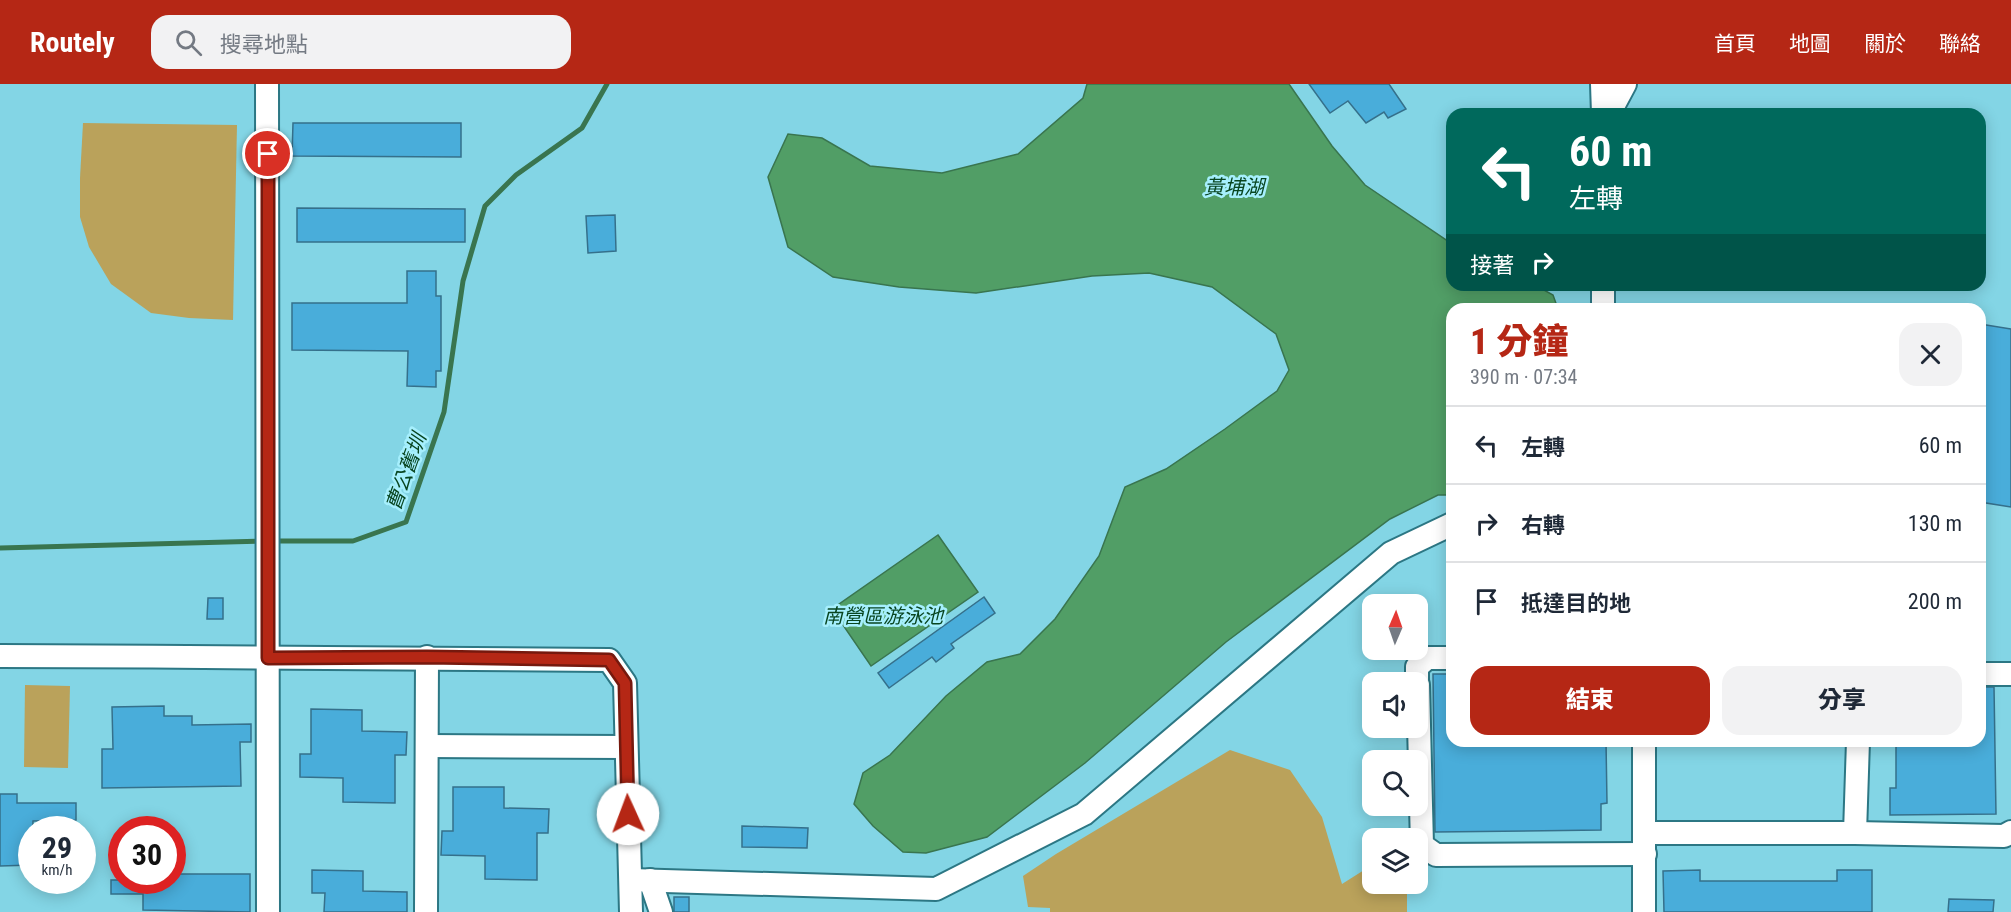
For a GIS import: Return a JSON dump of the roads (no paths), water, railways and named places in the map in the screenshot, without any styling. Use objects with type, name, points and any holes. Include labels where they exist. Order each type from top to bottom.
[{"type":"street","points":[[267,84],[268,912]]},
{"type":"street","points":[[1602,84],[1604,108]]},
{"type":"street","points":[[1612,108],[1625,84]]},
{"type":"street","points":[[641,880],[936,889],[1084,814],[1391,553],[1446,529]]},
{"type":"street","points":[[0,656],[427,657],[609,660],[625,683],[626,747],[641,880],[631,912]]},
{"type":"street","points":[[426,912],[427,657]]},
{"type":"street","points":[[1417,672],[1417,667],[1427,658],[1446,658]]},
{"type":"street","points":[[1986,674],[2011,674]]},
{"type":"street","points":[[1419,738],[1422,845],[1436,855],[1855,833],[2004,836],[2011,832]]},
{"type":"street","points":[[428,746],[626,747]]},
{"type":"street","points":[[1644,747],[1644,912]]},
{"type":"street","points":[[1855,833],[1858,747]]},
{"type":"street","points":[[641,880],[661,912]]},
{"type":"water","name":"黃埔湖","points":[[1087,84],[1289,84],[1332,146],[1365,185],[1446,240],[1446,291],[1546,291],[1553,295],[1556,303],[1446,303],[1446,495],[1438,495],[1390,519],[1226,642],[1085,763],[987,837],[926,853],[903,852],[873,826],[854,804],[863,773],[890,755],[946,696],[987,662],[1020,654],[1055,619],[1099,556],[1125,487],[1166,469],[1225,429],[1277,391],[1289,370],[1276,334],[1212,287],[1149,273],[1092,276],[976,293],[899,287],[833,277],[788,247],[768,177],[788,134],[822,138],[870,166],[942,173],[1018,154],[1083,98]]},
{"type":"water","name":"南營區游泳池","points":[[938,535],[978,592],[871,666],[832,609]]},
{"type":"waterway","name":"曹公舊圳","points":[[274,541],[353,541],[406,522],[444,412],[463,281],[485,206],[516,175],[582,128],[607,84]]},
{"type":"waterway","name":"曹公舊圳","points":[[0,548],[262,541]]}]
